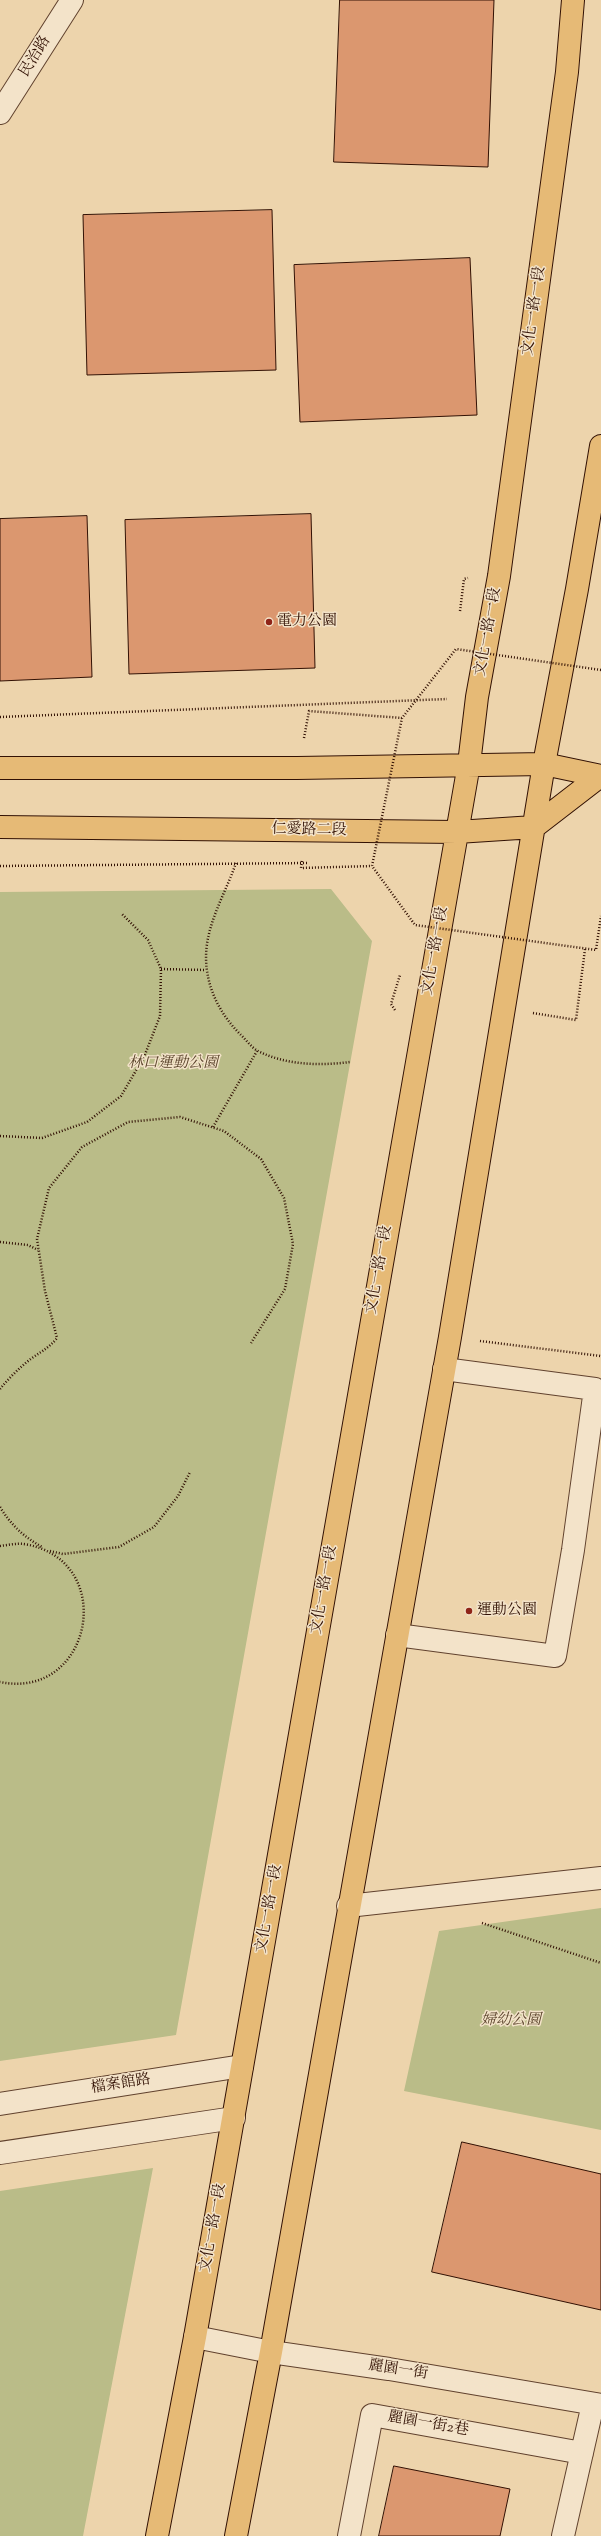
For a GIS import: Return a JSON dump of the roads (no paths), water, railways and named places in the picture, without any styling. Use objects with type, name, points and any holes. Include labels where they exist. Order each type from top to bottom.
[{"type":"main road","name":"文化一路一段","points":[[157,2536],[195,2337],[234,2118],[469,764],[477,697],[499,576],[567,72],[573,0]]},
{"type":"main road","points":[[236,2536],[271,2352],[348,1906],[450,1337],[544,764],[577,589],[601,446]]},
{"type":"main road","points":[[0,768],[297,768],[469,764],[544,764],[600,776]]},
{"type":"main road","points":[[534,827],[600,776]]},
{"type":"main road","name":"仁愛路二段","points":[[0,827],[457,832],[534,827]]},
{"type":"street","name":"民治路","points":[[0,114],[72,0]]},
{"type":"street","points":[[397,1635],[555,1656],[573,1550],[595,1389],[444,1369]]},
{"type":"street","points":[[348,1906],[601,1878]]},
{"type":"street","name":"檔案館路","points":[[0,2104],[242,2066]]},
{"type":"street","points":[[0,2154],[234,2118]]},
{"type":"street","name":"麗園一街","points":[[195,2337],[271,2352],[389,2369],[597,2404]]},
{"type":"street","points":[[563,2536],[582,2453],[597,2404]]},
{"type":"street","name":"麗園一街2巷","points":[[349,2536],[372,2415],[582,2453]]},
{"type":"place","name":"電力公園","points":[[269,622]]},
{"type":"place","name":"運動公園","points":[[469,1611]]},
{"type":"park label","name":"林口運動公園","points":[[173,1064]]},
{"type":"park label","name":"婦幼公園","points":[[511,2021]]}]
